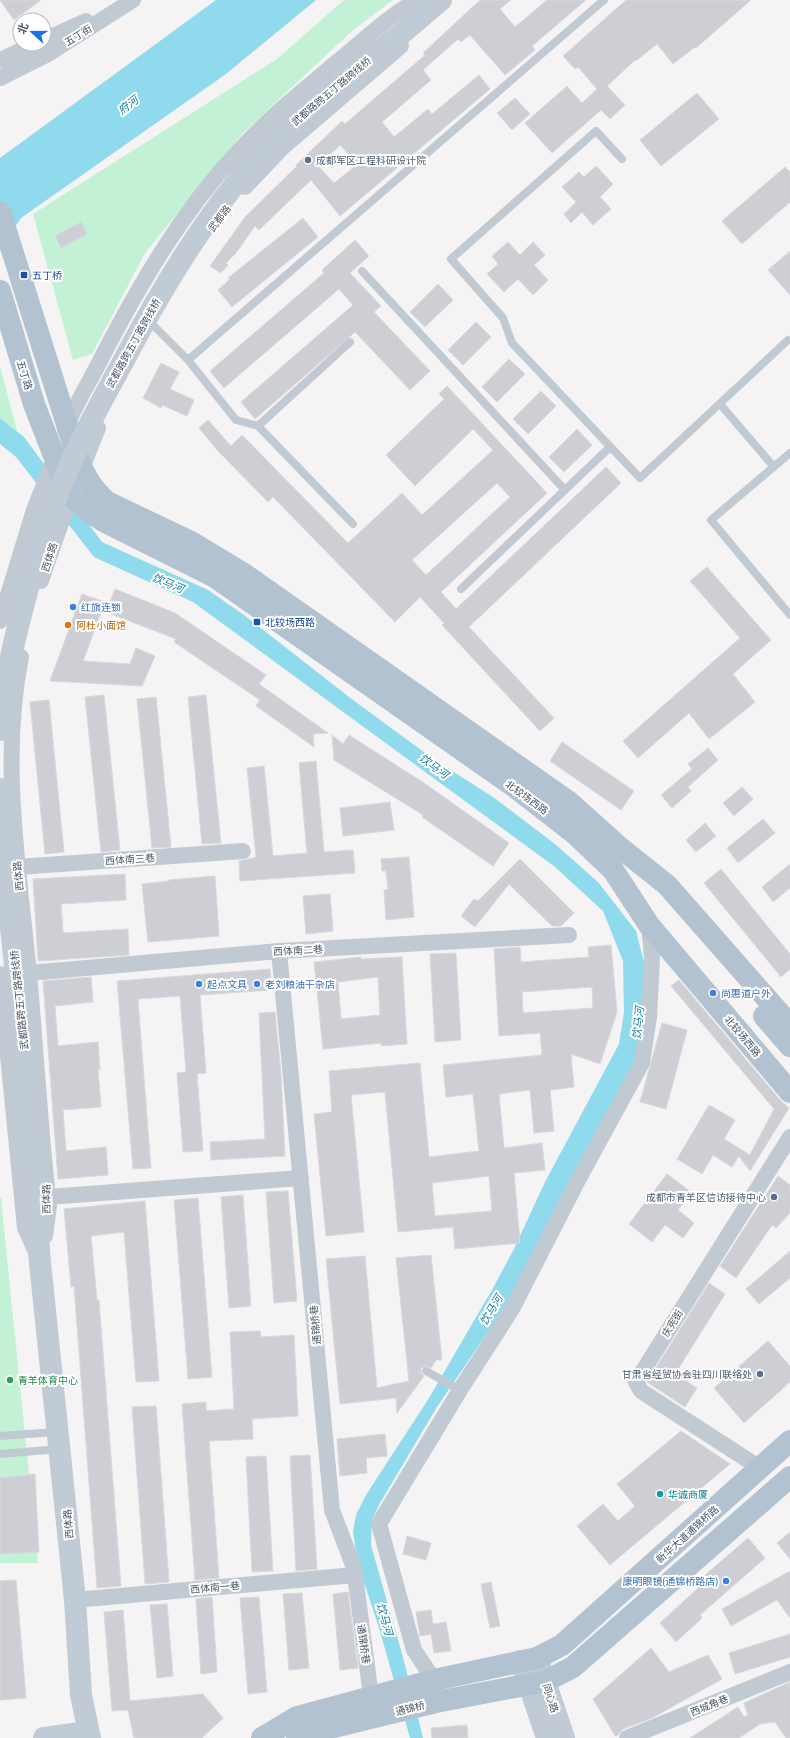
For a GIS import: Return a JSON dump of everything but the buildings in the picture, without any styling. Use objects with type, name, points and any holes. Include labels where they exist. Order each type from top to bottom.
[{"type":"main road","points":[[0,212],[67,424]]},
{"type":"main road","name":"五丁路","points":[[0,291],[34,404],[54,458]]},
{"type":"main road","name":"北较场西路","points":[[67,424],[81,468],[96,492],[107,502],[191,542],[244,574],[569,802],[618,846],[667,885],[790,1025]]},
{"type":"main road","name":"北较场西路","points":[[54,458],[71,496],[88,511],[105,522],[215,577],[524,794],[574,833],[613,870],[649,925],[790,1092]]},
{"type":"main road","points":[[618,846],[666,904],[790,1046]]},
{"type":"main road","points":[[613,870],[636,894],[790,1069]]},
{"type":"main road","name":"新华大道通锦桥路","points":[[433,1688],[529,1660],[562,1645],[790,1441]]},
{"type":"main road","points":[[433,1688],[537,1683],[573,1667],[790,1477]]},
{"type":"main road","name":"通锦桥","points":[[378,1701],[433,1688]]},
{"type":"main road","points":[[262,1738],[297,1717],[378,1701]]},
{"type":"main road","points":[[297,1738],[378,1701]]},
{"type":"street","name":"五丁街","points":[[52,36],[127,0]]},
{"type":"street","name":"五丁街","points":[[0,78],[59,47],[133,0]]},
{"type":"street","points":[[0,621],[34,510],[67,424],[127,308],[174,232],[202,193],[238,151],[282,109],[373,32],[405,7],[418,0]]},
{"type":"street","name":"武都路跨五丁路跨线桥","points":[[0,730],[5,681],[12,645],[34,566],[51,513],[66,474],[87,429],[137,334],[176,267],[215,209],[263,151],[320,99],[441,0]]},
{"type":"street","name":"武都路","points":[[71,496],[102,419],[152,324],[188,264],[228,206],[282,148],[408,40],[446,0]]},
{"type":"street","points":[[0,60],[18,52]]},
{"type":"street","name":"西体路","points":[[71,496],[34,600],[20,662],[8,697],[12,748],[11,778],[18,867],[29,973],[43,1204],[40,1263],[60,1440],[75,1600],[81,1695],[89,1735]]},
{"type":"street","name":"武都路跨五丁路跨线桥","points":[[0,789],[8,891],[43,1204]]},
{"type":"street","name":"西体南三巷","points":[[18,867],[243,851]]},
{"type":"street","points":[[433,1688],[414,1650],[379,1524],[460,1390],[512,1309],[577,1182],[642,1063],[649,1017],[652,958],[649,925]]},
{"type":"street","name":"西体南二巷","points":[[29,973],[279,951],[569,935]]},
{"type":"street","name":"通锦桥巷","points":[[279,951],[332,1510],[355,1575],[378,1701]]},
{"type":"street","name":"西体路","points":[[0,974],[25,1228],[40,1263]]},
{"type":"street","name":"庆宪街","points":[[760,1468],[641,1391],[636,1382],[790,1137]]},
{"type":"street","points":[[43,1204],[301,1178]]},
{"type":"street","name":"西体南一巷","points":[[75,1600],[355,1575]]},
{"type":"street","name":"同心路","points":[[529,1660],[537,1683],[564,1738]]},
{"type":"street","name":"西城角巷","points":[[627,1738],[790,1672]]},
{"type":"street","points":[[537,1683],[547,1738]]},
{"type":"street","points":[[44,1738],[89,1735]]},
{"type":"lane","points":[[188,360],[604,0]]},
{"type":"lane","points":[[622,159],[596,131],[452,259],[503,318],[512,343],[640,478],[788,340]]},
{"type":"lane","points":[[362,271],[565,490]]},
{"type":"lane","points":[[152,324],[188,360],[236,420],[258,426],[353,524]]},
{"type":"lane","points":[[258,426],[350,342]]},
{"type":"lane","points":[[720,404],[774,467]]},
{"type":"lane","points":[[461,589],[610,447]]},
{"type":"lane","points":[[790,454],[711,520],[790,615]]},
{"type":"lane","points":[[430,1372],[460,1390]]},
{"type":"lane","points":[[0,1436],[60,1440]]},
{"type":"lane","points":[[0,1454],[60,1440]]},
{"type":"green space","points":[[344,0],[393,0],[352,31],[242,134],[145,253],[92,354],[73,360],[33,214],[277,59]]},
{"type":"green space","points":[[0,366],[17,431],[0,418]]},
{"type":"green space","name":"青羊体育中心","points":[[1,1198],[38,1563],[0,1563]]},
{"type":"water","name":"府河","points":[[216,0],[316,0],[226,74],[21,218],[0,249],[0,158]]},
{"type":"water","name":"饮马河","points":[[0,418],[24,437],[102,542],[208,590],[244,615],[353,700],[432,758],[493,797],[555,844],[598,882],[636,931],[647,974],[637,1067],[525,1277],[437,1407],[380,1503],[372,1520],[371,1545],[404,1661],[423,1738],[410,1738],[380,1631],[357,1561],[353,1531],[356,1515],[366,1495],[429,1398],[493,1288],[514,1249],[545,1182],[619,1044],[624,1012],[623,961],[603,911],[555,867],[193,602],[94,557],[16,457],[0,444]]},
{"type":"place","name":"成都军区工程科研设计院","points":[[308,160]]},
{"type":"place","name":"五丁桥","points":[[24,275]]},
{"type":"place","name":"红旗连锁","points":[[73,607]]},
{"type":"place","name":"北较场西路","points":[[257,622]]},
{"type":"place","name":"阿杜小面馆","points":[[68,625]]},
{"type":"place","name":"起点文具","points":[[199,984]]},
{"type":"place","name":"老刘粮油干杂店","points":[[257,984]]},
{"type":"place","name":"尚惠道户外","points":[[713,993]]},
{"type":"place","name":"成都市青羊区信访接待中心","points":[[774,1197]]},
{"type":"place","name":"甘肃省经贸协会驻四川联络处","points":[[760,1374]]},
{"type":"place","name":"青羊体育中心","points":[[10,1380]]},
{"type":"place","name":"华诚商厦","points":[[660,1494]]},
{"type":"place","name":"康明眼镜(通锦桥路店)","points":[[726,1581]]}]
